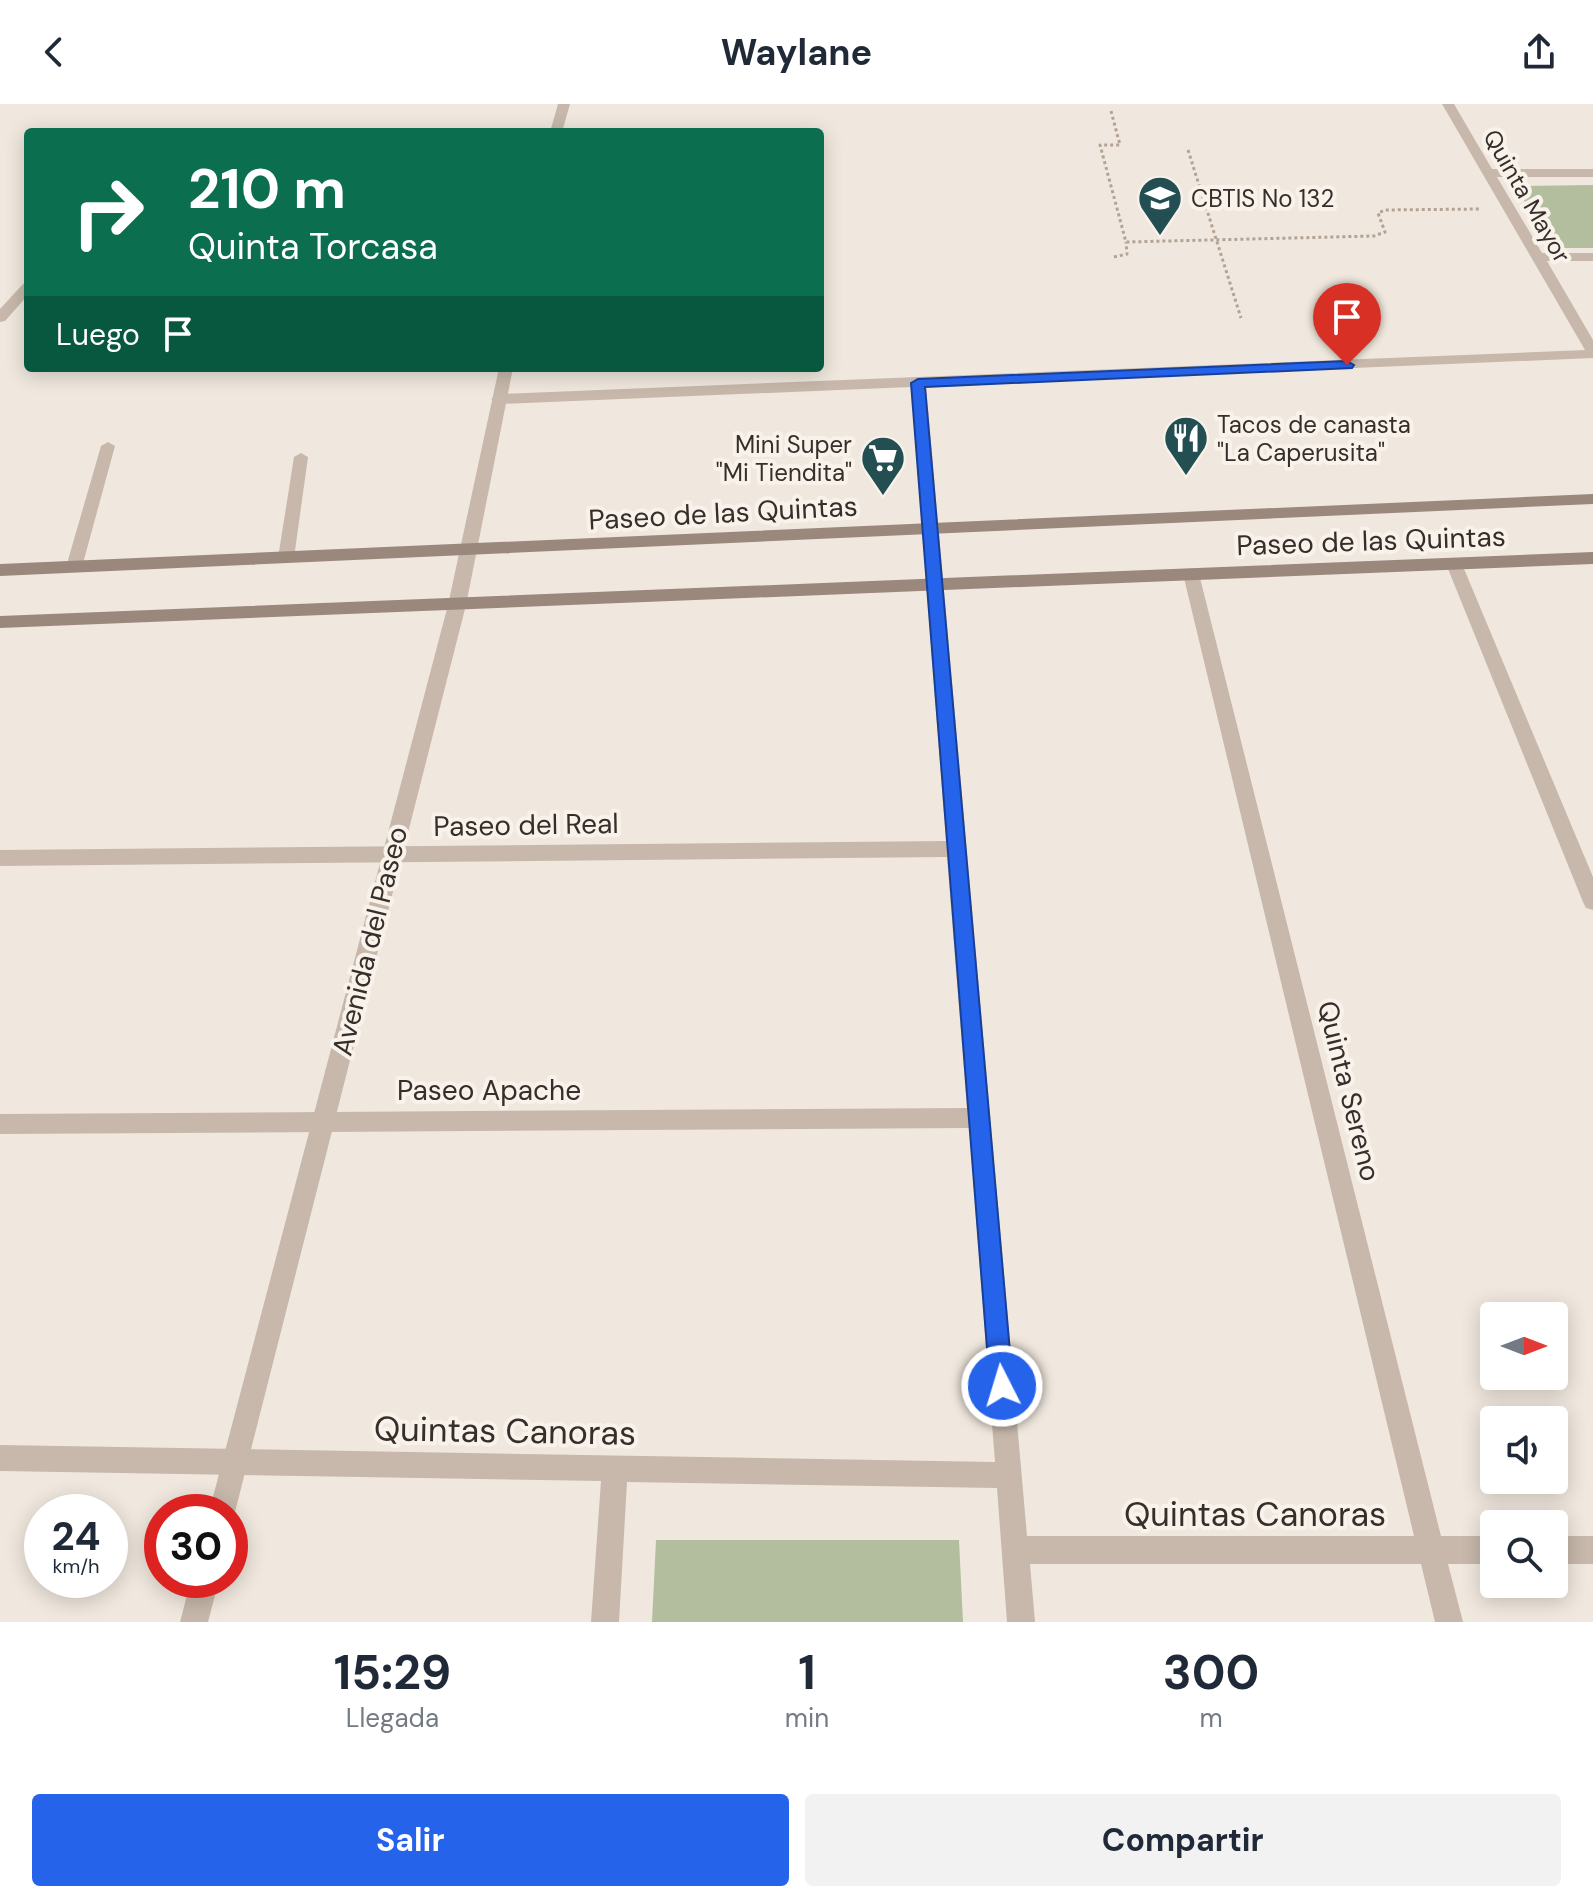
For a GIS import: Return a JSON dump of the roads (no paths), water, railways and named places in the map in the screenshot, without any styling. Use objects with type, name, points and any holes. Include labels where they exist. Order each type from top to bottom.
[{"type":"main road","name":"Paseo de las Quintas","points":[[0,570],[1593,499]]},
{"type":"main road","name":"Paseo de las Quintas","points":[[0,622],[1593,558]]},
{"type":"street","points":[[557,128],[564,104]]},
{"type":"street","name":"Quinta Mayor","points":[[1448,104],[1593,353]]},
{"type":"street","points":[[1488,173],[1593,173]]},
{"type":"street","points":[[1536,257],[1593,257]]},
{"type":"street","points":[[3,315],[24,291]]},
{"type":"street","points":[[3,315],[24,313]]},
{"type":"street","points":[[499,399],[1593,353]]},
{"type":"street","name":"Avenida del Paseo","points":[[227,1494],[457,605],[505,372]]},
{"type":"street","points":[[918,383],[1021,1622]]},
{"type":"street","points":[[1454,564],[1593,902]]},
{"type":"street","name":"Quinta Sereno","points":[[1191,574],[1449,1622]]},
{"type":"street","name":"Paseo del Real","points":[[0,858],[957,849]]},
{"type":"street","name":"Paseo Apache","points":[[0,1124],[979,1118]]},
{"type":"street","name":"Quintas Canoras","points":[[0,1458],[1009,1475]]},
{"type":"street","points":[[605,1622],[615,1468]]},
{"type":"street","name":"Quintas Canoras","points":[[1015,1550],[1480,1550]]},
{"type":"street","points":[[1568,1550],[1593,1550]]},
{"type":"street","points":[[194,1622],[200,1598]]},
{"type":"lane","points":[[74,567],[108,446]]},
{"type":"lane","points":[[286,558],[301,457]]},
{"type":"place","name":"CBTIS No 132","points":[[1160,237]]},
{"type":"place","name":"Tacos de canasta \"La Caperusita\"","points":[[1186,477]]},
{"type":"place","name":"Mini Super \"Mi Tiendita\"","points":[[883,497]]}]
